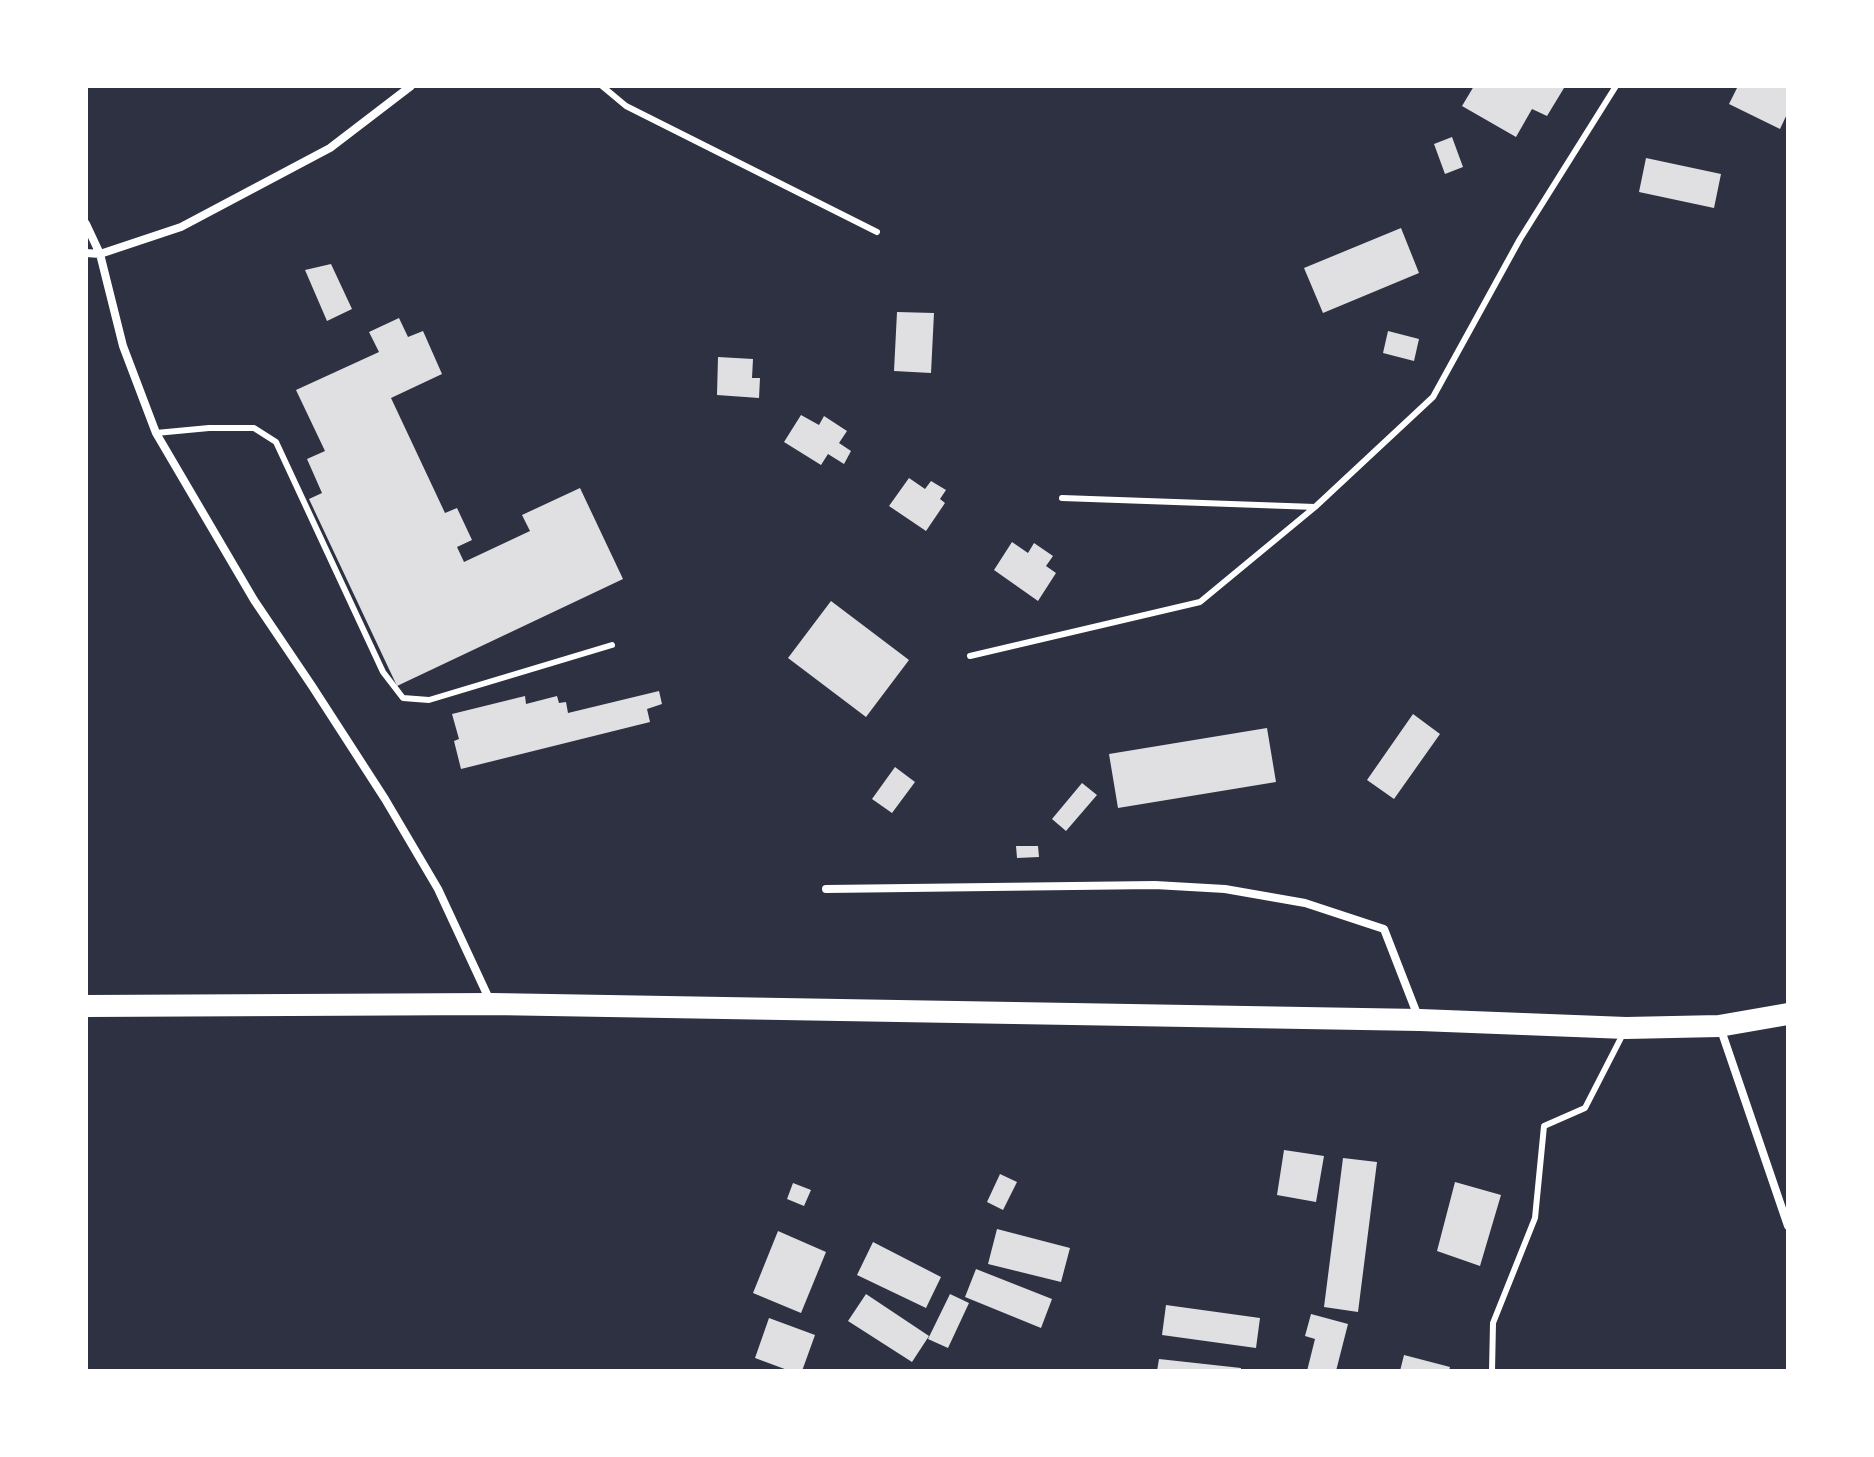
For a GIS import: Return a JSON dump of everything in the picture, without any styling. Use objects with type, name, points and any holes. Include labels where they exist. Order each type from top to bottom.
[{"type":"highway","points":[[86,1006],[492,1004],[1420,1020],[1626,1028],[1719,1026],[1788,1014]]},
{"type":"street","points":[[86,253],[100,254],[181,227],[330,148],[411,86]]},
{"type":"street","points":[[86,224],[100,254],[123,346],[156,433],[254,600],[377,786],[438,889],[492,1004]]},
{"type":"street","points":[[826,889],[1155,885],[1225,889],[1305,903],[1384,929],[1420,1020]]},
{"type":"street","points":[[1719,1026],[1788,1226]]},
{"type":"lane","points":[[602,86],[626,106],[877,232]]},
{"type":"lane","points":[[970,656],[1200,602],[1315,507],[1433,397],[1520,239],[1616,86]]},
{"type":"lane","points":[[156,433],[254,428],[276,442],[383,672],[403,698],[429,700],[612,645]]},
{"type":"lane","points":[[1062,498],[1315,507]]},
{"type":"lane","points":[[1492,1371],[1493,1323],[1535,1218],[1544,1126],[1585,1108],[1626,1028]]},
{"type":"building","points":[[1474,86],[1564,88],[1547,116],[1532,109],[1516,137],[1462,106]]},
{"type":"building","points":[[1738,86],[1788,86],[1788,112],[1780,129],[1729,104]]},
{"type":"building","points":[[1452,137],[1463,167],[1445,174],[1434,144]]},
{"type":"building","points":[[1646,158],[1721,174],[1714,208],[1639,192]]},
{"type":"building","points":[[1401,228],[1419,273],[1323,313],[1304,268]]},
{"type":"building","points":[[331,264],[352,309],[327,321],[305,270]]},
{"type":"building","points":[[897,312],[934,313],[931,373],[894,371]]},
{"type":"building","points":[[399,318],[408,337],[423,331],[442,374],[391,398],[445,513],[457,508],[472,540],[457,547],[464,562],[530,531],[522,515],[580,488],[623,579],[397,686],[309,499],[322,493],[307,459],[325,451],[296,390],[379,352],[369,332]]},
{"type":"building","points":[[1388,331],[1419,339],[1414,361],[1383,353]]},
{"type":"building","points":[[718,357],[753,359],[752,378],[760,378],[759,398],[717,395]]},
{"type":"building","points":[[801,415],[819,425],[824,416],[847,431],[839,443],[851,451],[844,464],[828,454],[821,465],[784,442]]},
{"type":"building","points":[[909,478],[925,489],[931,481],[946,490],[940,499],[945,503],[926,531],[889,506]]},
{"type":"building","points":[[1012,542],[1028,553],[1034,543],[1053,556],[1046,566],[1056,573],[1038,601],[994,570]]},
{"type":"building","points":[[831,601],[909,660],[866,717],[788,658]]},
{"type":"building","points":[[659,691],[662,704],[647,709],[650,722],[461,769],[454,741],[459,739],[452,714],[525,696],[526,704],[557,696],[559,703],[566,702],[568,713]]},
{"type":"building","points":[[1413,714],[1440,734],[1394,799],[1367,780]]},
{"type":"building","points":[[1267,728],[1276,782],[1118,808],[1109,754]]},
{"type":"building","points":[[895,767],[915,782],[892,813],[872,799]]},
{"type":"building","points":[[1082,783],[1097,795],[1066,831],[1052,819]]},
{"type":"building","points":[[1016,846],[1038,846],[1039,857],[1017,858]]},
{"type":"building","points":[[1284,1150],[1324,1156],[1316,1202],[1277,1195]]},
{"type":"building","points":[[1343,1158],[1377,1162],[1358,1312],[1324,1307]]},
{"type":"building","points":[[1000,1174],[1017,1182],[1003,1210],[987,1202]]},
{"type":"building","points":[[1455,1182],[1501,1195],[1480,1266],[1437,1251]]},
{"type":"building","points":[[793,1183],[811,1190],[804,1206],[787,1199]]},
{"type":"building","points":[[997,1229],[1070,1248],[1061,1282],[988,1264]]},
{"type":"building","points":[[778,1231],[826,1252],[801,1313],[753,1293]]},
{"type":"building","points":[[873,1242],[941,1277],[926,1308],[857,1275]]},
{"type":"building","points":[[976,1269],[1052,1299],[1041,1328],[965,1297]]},
{"type":"building","points":[[866,1294],[929,1336],[912,1362],[848,1321]]},
{"type":"building","points":[[950,1294],[969,1303],[948,1348],[928,1339]]},
{"type":"building","points":[[1166,1305],[1260,1318],[1256,1348],[1162,1335]]},
{"type":"building","points":[[1311,1314],[1348,1324],[1336,1371],[1307,1371],[1315,1339],[1305,1336]]},
{"type":"building","points":[[769,1318],[815,1335],[802,1371],[790,1371],[755,1358]]},
{"type":"building","points":[[1404,1355],[1450,1367],[1449,1371],[1400,1371]]},
{"type":"building","points":[[1159,1359],[1241,1368],[1241,1371],[1157,1371]]}]
